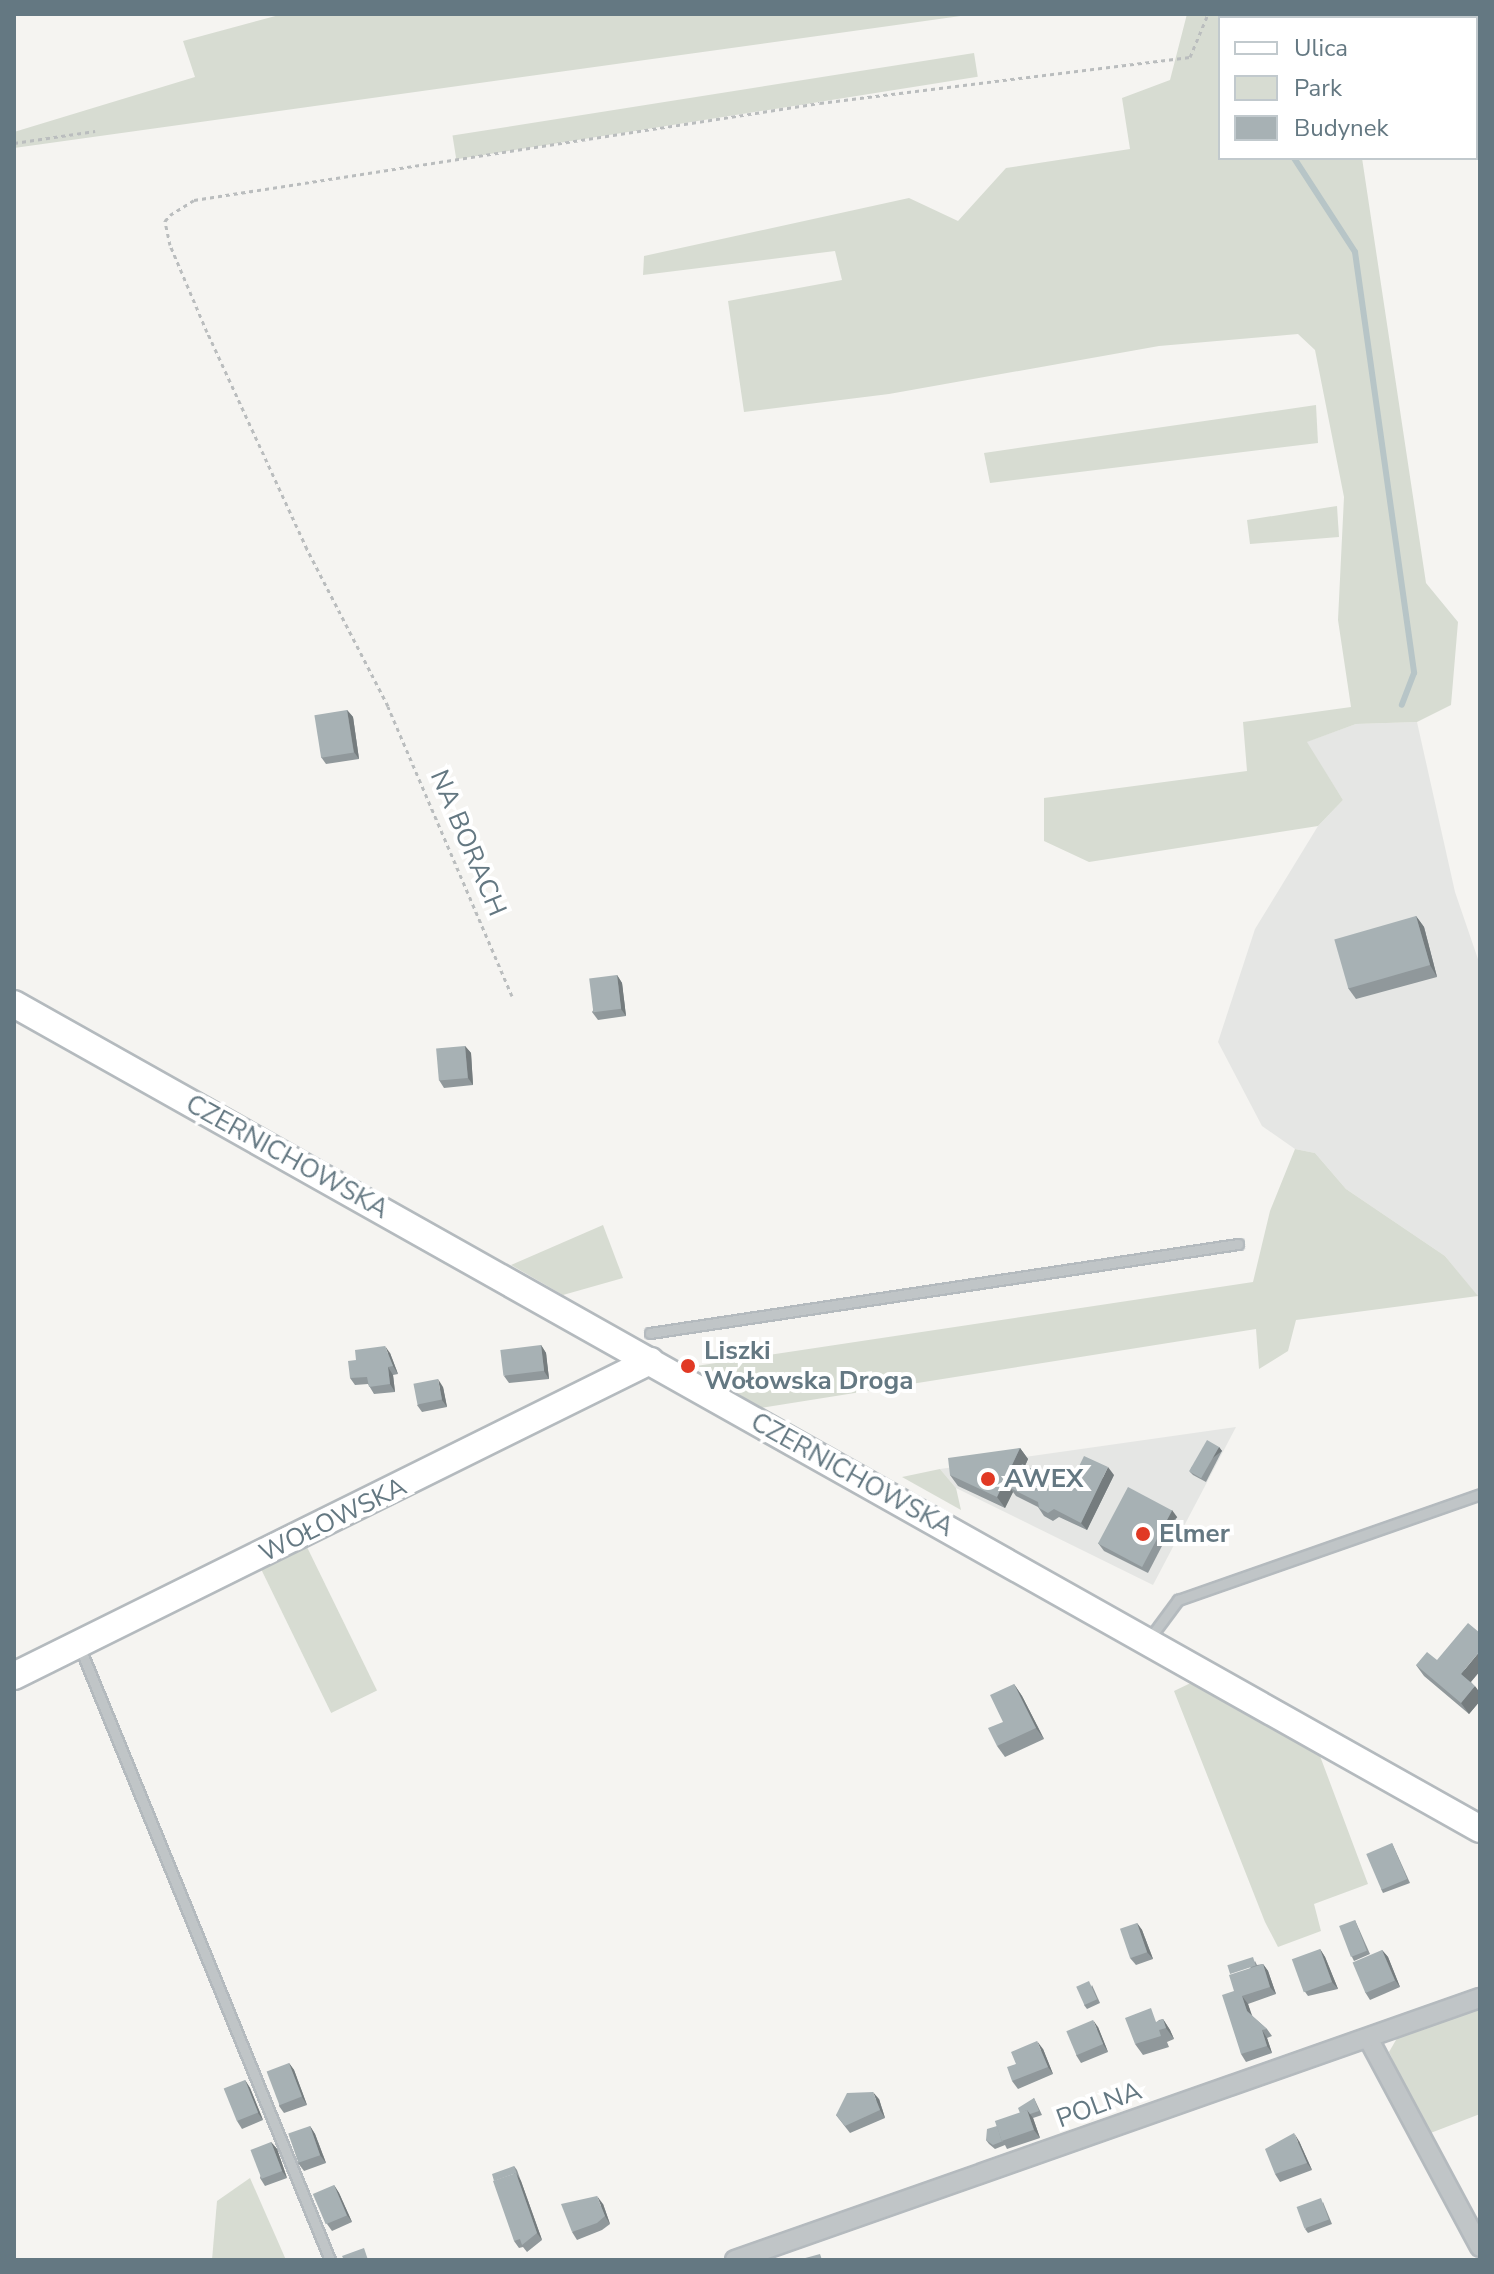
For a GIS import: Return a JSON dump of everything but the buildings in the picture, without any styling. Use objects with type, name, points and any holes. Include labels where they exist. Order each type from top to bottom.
[{"type":"street","name":"CZERNICHOWSKA","points":[[14,1004],[1480,1829]]},
{"type":"street","name":"WOŁOWSKA","points":[[14,1676],[650,1361]]},
{"type":"street","name":"POLNA","points":[[735,2260],[1480,1998]]},
{"type":"street","points":[[1368,2038],[1480,2247]]},
{"type":"lane","points":[[650,1333],[1238,1244]]},
{"type":"lane","points":[[1147,1641],[1178,1600],[1480,1494]]},
{"type":"lane","points":[[79,1645],[330,2260]]},
{"type":"path","name":"NA BORACH","points":[[512,996],[388,706],[307,549],[170,245],[165,221],[181,205],[820,103],[1190,57],[1208,14]]},
{"type":"path","points":[[14,143],[95,131]]},
{"type":"shaded area","points":[[1417,722],[1455,892],[1480,965],[1480,1299],[1445,1256],[1346,1189],[1315,1153],[1295,1149],[1262,1126],[1218,1042],[1255,929],[1318,826],[1343,800],[1306,742],[1356,724]]},
{"type":"shaded area","points":[[1236,1427],[1153,1585],[956,1488],[940,1469]]},
{"type":"green space","points":[[283,14],[975,14],[14,148],[14,132],[195,77],[183,41]]},
{"type":"green space","points":[[1187,14],[1341,14],[1218,16],[1218,160],[1362,160],[1426,583],[1458,622],[1451,705],[1417,722],[1356,724],[1307,742],[1343,800],[1318,826],[1089,862],[1044,841],[1044,798],[1247,771],[1243,722],[1351,707],[1338,620],[1344,497],[1315,350],[1298,334],[1159,346],[889,394],[744,412],[728,301],[842,280],[835,251],[643,275],[644,256],[909,198],[958,221],[1006,168],[1130,149],[1122,98],[1170,80]]},
{"type":"green space","points":[[974,53],[978,77],[456,159],[453,136]]},
{"type":"green space","points":[[1316,405],[1318,443],[990,483],[984,453]]},
{"type":"green space","points":[[1337,506],[1339,537],[1250,544],[1247,520]]},
{"type":"green space","points":[[1295,1149],[1315,1153],[1346,1189],[1445,1256],[1478,1296],[1296,1320],[1288,1351],[1259,1369],[1256,1329],[760,1408],[696,1366],[1253,1282],[1270,1211]]},
{"type":"green space","points":[[603,1225],[623,1278],[563,1295],[511,1265]]},
{"type":"green space","points":[[940,1469],[956,1488],[961,1510],[902,1477]]},
{"type":"green space","points":[[306,1545],[377,1691],[331,1713],[260,1567]]},
{"type":"green space","points":[[1199,1679],[1320,1756],[1368,1884],[1314,1904],[1321,1931],[1278,1947],[1265,1922],[1174,1691]]},
{"type":"green space","points":[[1480,2005],[1480,2114],[1428,2134],[1389,2052],[1400,2033]]},
{"type":"green space","points":[[250,2178],[286,2260],[212,2260],[217,2201]]},
{"type":"waterway","points":[[1295,160],[1355,252],[1414,673],[1402,705]]},
{"type":"place","name":"Liszki Wołowska Droga","points":[[688,1366]]},
{"type":"place","name":"AWEX","points":[[988,1479]]},
{"type":"place","name":"Elmer","points":[[1143,1534]]}]
